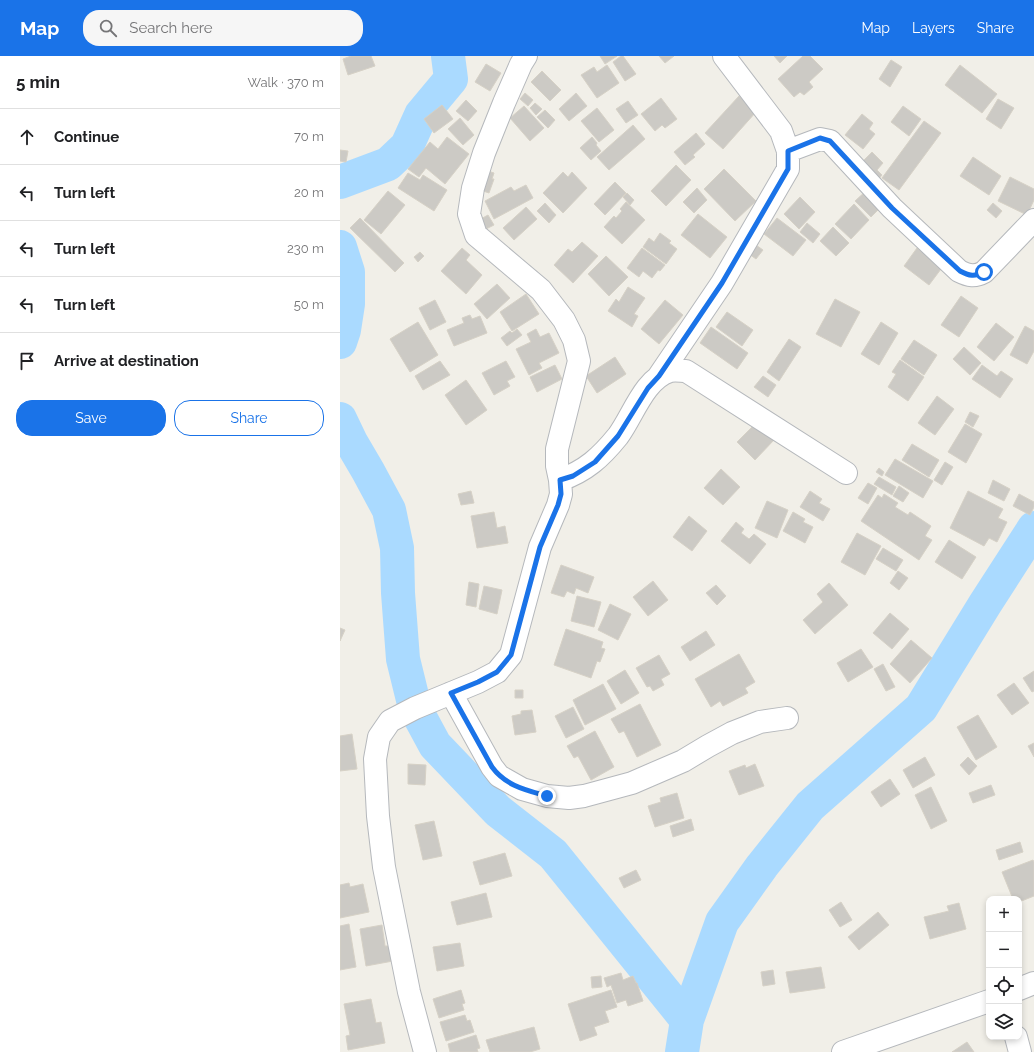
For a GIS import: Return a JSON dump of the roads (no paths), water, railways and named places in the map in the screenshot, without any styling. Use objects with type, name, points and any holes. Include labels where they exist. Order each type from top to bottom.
[{"type":"street","points":[[425,1052],[410,992],[384,867],[378,816],[375,759],[379,737],[390,721],[415,708],[478,682],[497,672],[511,655],[540,547],[558,505],[561,494],[557,466],[557,449],[579,361],[574,340],[564,320],[541,290],[476,235],[469,214],[473,188],[484,153],[504,103],[526,56]]},
{"type":"street","points":[[560,480],[573,476],[595,462],[618,436],[648,388],[659,376],[722,283],[788,169],[788,151],[781,131],[724,56]]},
{"type":"street","points":[[788,151],[820,138],[830,141],[892,208],[960,271],[968,276],[977,276],[984,272],[1034,220]]},
{"type":"street","points":[[659,376],[671,370],[686,371],[846,473]]},
{"type":"street","points":[[451,693],[492,767],[499,776],[522,789],[547,796],[569,798],[584,796],[632,783],[683,762],[732,733],[760,722],[787,718]]},
{"type":"street","points":[[1022,988],[1034,983]]},
{"type":"street","points":[[843,1052],[986,1002]]},
{"type":"street","points":[[1017,1040],[1020,1052]]},
{"type":"waterway","points":[[340,182],[388,164],[407,146],[421,115],[451,79],[448,56]]},
{"type":"waterway","points":[[340,247],[348,272],[348,304],[344,330],[340,342]]},
{"type":"waterway","points":[[340,419],[351,442],[389,510],[397,548],[398,593],[403,659],[415,708],[435,745],[498,811],[553,854],[687,1020]]},
{"type":"waterway","points":[[682,1052],[687,1020],[722,922],[762,866],[810,806],[921,708],[1034,528]]}]
